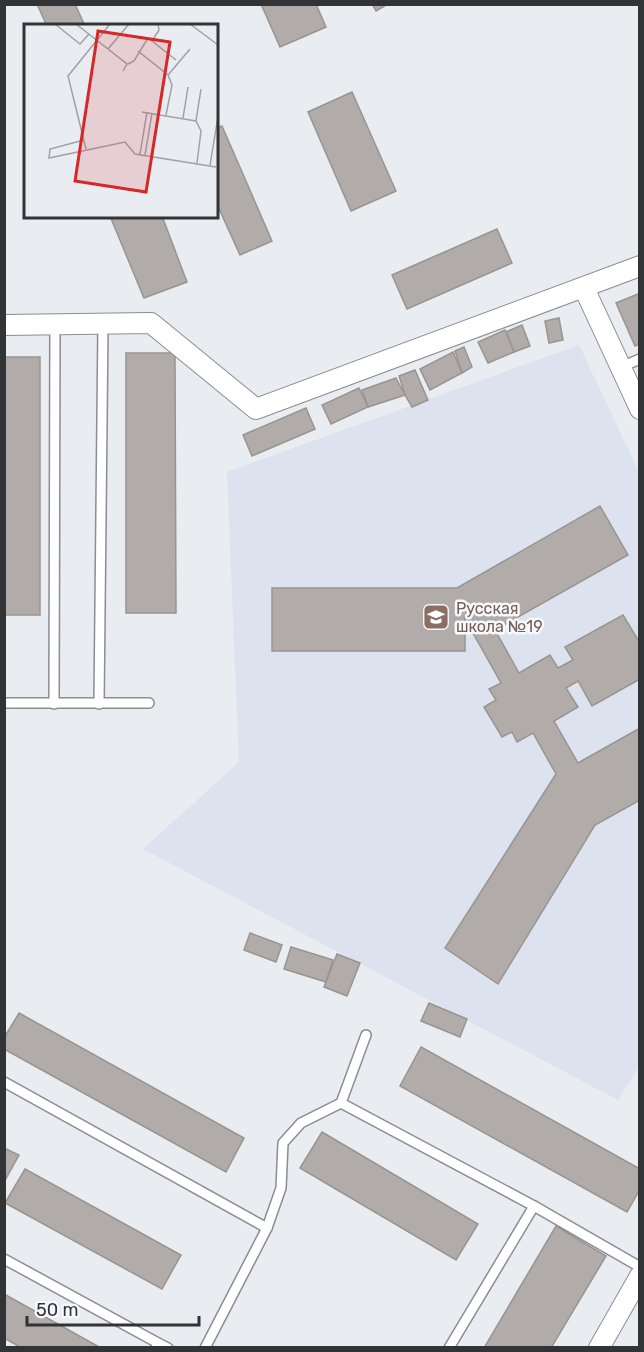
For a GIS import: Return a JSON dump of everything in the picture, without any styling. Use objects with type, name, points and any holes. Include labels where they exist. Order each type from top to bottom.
[{"type":"street","points":[[4,325],[151,323],[256,409],[639,266]]},
{"type":"street","points":[[584,288],[639,409]]},
{"type":"street","points":[[599,1347],[639,1276]]},
{"type":"lane","points":[[54,704],[55,324]]},
{"type":"lane","points":[[99,704],[103,324]]},
{"type":"lane","points":[[621,367],[639,359]]},
{"type":"lane","points":[[4,703],[149,704]]},
{"type":"lane","points":[[205,1347],[267,1228],[281,1188],[284,1143],[301,1123],[341,1103],[366,1035]]},
{"type":"lane","points":[[4,1082],[267,1228]]},
{"type":"lane","points":[[341,1103],[534,1206],[639,1267]]},
{"type":"lane","points":[[449,1347],[534,1206]]},
{"type":"lane","points":[[4,1259],[157,1345],[168,1347]]},
{"type":"shaded area","name":"Русская школа №19","points":[[579,345],[639,472],[640,1065],[618,1100],[143,849],[239,762],[227,472]]},
{"type":"building","points":[[37,4],[75,4],[84,24],[46,24]]},
{"type":"building","points":[[261,4],[316,4],[326,27],[280,47]]},
{"type":"building","points":[[372,4],[388,4],[376,11]]},
{"type":"building","points":[[352,92],[396,191],[351,211],[308,112]]},
{"type":"building","points":[[222,126],[272,241],[240,255],[218,206],[218,127]]},
{"type":"building","points":[[111,218],[163,218],[187,282],[144,298]]},
{"type":"building","points":[[497,229],[512,263],[407,309],[392,275]]},
{"type":"building","points":[[640,293],[640,344],[635,346],[616,303]]},
{"type":"building","points":[[559,318],[563,340],[549,343],[545,321]]},
{"type":"building","points":[[522,325],[530,346],[514,352],[506,332]]},
{"type":"building","points":[[505,330],[514,352],[488,363],[478,342]]},
{"type":"building","points":[[464,347],[472,367],[462,373],[455,351]]},
{"type":"building","points":[[453,352],[462,373],[430,390],[420,369]]},
{"type":"building","points":[[126,353],[175,353],[176,613],[126,613]]},
{"type":"building","points":[[4,357],[40,357],[40,615],[4,615]]},
{"type":"building","points":[[415,370],[428,400],[412,407],[405,395],[399,376]]},
{"type":"building","points":[[396,378],[405,395],[368,407],[362,390]]},
{"type":"building","points":[[359,388],[368,407],[331,424],[322,405]]},
{"type":"building","points":[[306,408],[315,429],[252,456],[243,435]]},
{"type":"building","points":[[600,506],[628,555],[495,630],[519,673],[550,655],[558,668],[573,660],[565,647],[623,615],[640,643],[640,679],[592,706],[578,681],[566,688],[578,707],[554,721],[578,763],[640,728],[640,800],[595,825],[498,984],[445,948],[556,774],[533,733],[517,742],[512,732],[502,737],[484,707],[496,700],[489,689],[501,683],[465,619],[465,651],[272,651],[272,588],[457,588]]},
{"type":"building","points":[[250,933],[282,945],[276,962],[244,950]]},
{"type":"building","points":[[291,947],[333,960],[326,982],[284,969]]},
{"type":"building","points":[[337,954],[360,963],[347,996],[324,987]]},
{"type":"building","points":[[429,1003],[467,1019],[460,1037],[421,1021]]},
{"type":"building","points":[[19,1013],[244,1138],[226,1172],[4,1049],[4,1038]]},
{"type":"building","points":[[421,1047],[640,1169],[640,1189],[627,1212],[400,1086]]},
{"type":"building","points":[[322,1132],[478,1224],[456,1260],[300,1168]]},
{"type":"building","points":[[4,1148],[19,1155],[4,1182]]},
{"type":"building","points":[[25,1169],[181,1255],[162,1289],[5,1203]]},
{"type":"building","points":[[556,1226],[606,1256],[551,1348],[484,1348]]},
{"type":"building","points":[[4,1294],[101,1348],[22,1348],[4,1338]]},
{"type":"place","name":"Русская школа №19","points":[[436,617]]}]
